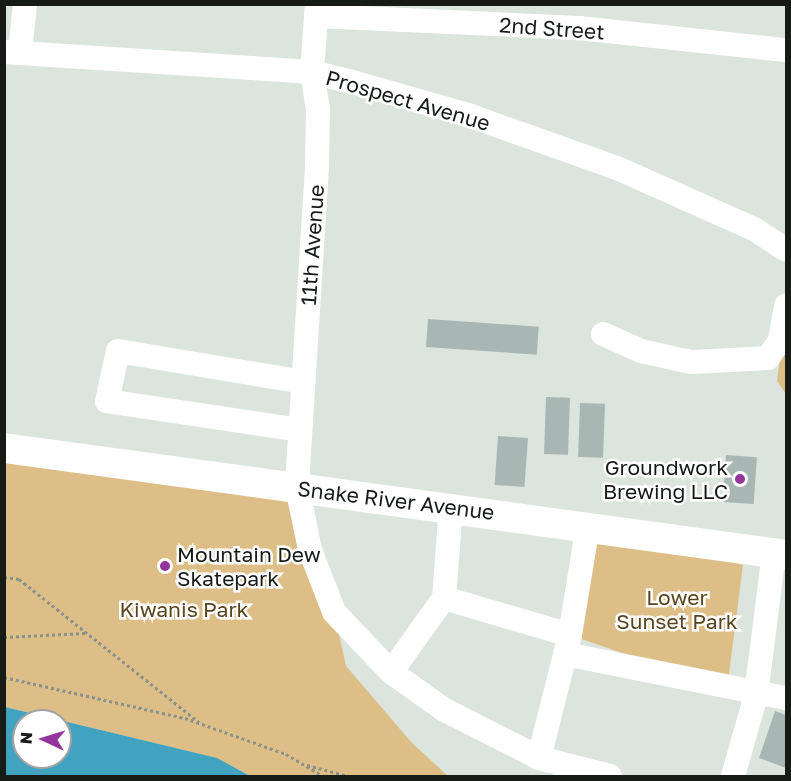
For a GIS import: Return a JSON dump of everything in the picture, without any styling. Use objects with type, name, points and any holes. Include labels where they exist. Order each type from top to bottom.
[{"type":"main road","name":"Snake River Avenue","points":[[4,448],[588,525],[780,554]]},
{"type":"street","points":[[13,52],[25,4]]},
{"type":"street","name":"2nd Street","points":[[317,10],[579,28],[786,50]]},
{"type":"street","name":"11th Avenue","points":[[317,10],[312,72],[318,108],[317,167],[297,487],[309,550],[334,612],[391,672],[443,710],[539,758],[610,777]]},
{"type":"street","name":"Prospect Avenue","points":[[13,52],[312,72],[468,115],[617,168],[754,230],[786,250]]},
{"type":"street","points":[[603,334],[641,351],[691,362],[768,358],[780,340],[786,306]]},
{"type":"street","points":[[300,430],[107,401],[118,351],[303,382]]},
{"type":"street","points":[[391,672],[444,598],[451,507]]},
{"type":"street","points":[[539,758],[567,644],[588,525]]},
{"type":"street","points":[[733,777],[756,695],[780,554]]},
{"type":"street","points":[[444,598],[567,644],[756,695],[786,699]]},
{"type":"path","points":[[4,578],[19,579],[201,724]]},
{"type":"path","points":[[4,637],[88,633]]},
{"type":"path","points":[[4,677],[201,724],[286,754],[323,777]]},
{"type":"path","points":[[302,764],[348,777]]},
{"type":"green space","points":[[786,310],[786,394],[777,381]]},
{"type":"green space","name":"Kiwanis Park","points":[[5,448],[297,487],[334,612],[346,666],[412,743],[448,776],[250,776],[216,758],[72,723],[72,709],[5,707]]},
{"type":"green space","name":"Lower Sunset Park","points":[[596,526],[743,565],[727,689],[570,635]]},
{"type":"water","points":[[5,707],[13,709],[12,769],[72,769],[72,723],[217,758],[250,776],[5,776]]},
{"type":"building","points":[[428,319],[539,327],[537,355],[426,347]]},
{"type":"building","points":[[546,397],[570,398],[568,455],[544,454]]},
{"type":"building","points":[[580,403],[605,404],[603,458],[578,457]]},
{"type":"building","points":[[498,436],[528,438],[525,487],[495,485]]},
{"type":"building","name":"Groundwork Brewing LLC","points":[[726,455],[757,457],[754,504],[723,502]]},
{"type":"building","points":[[775,711],[786,715],[786,768],[759,758]]},
{"type":"place","name":"Groundwork Brewing LLC","points":[[740,479]]},
{"type":"place","name":"Mountain Dew Skatepark","points":[[165,566]]}]
